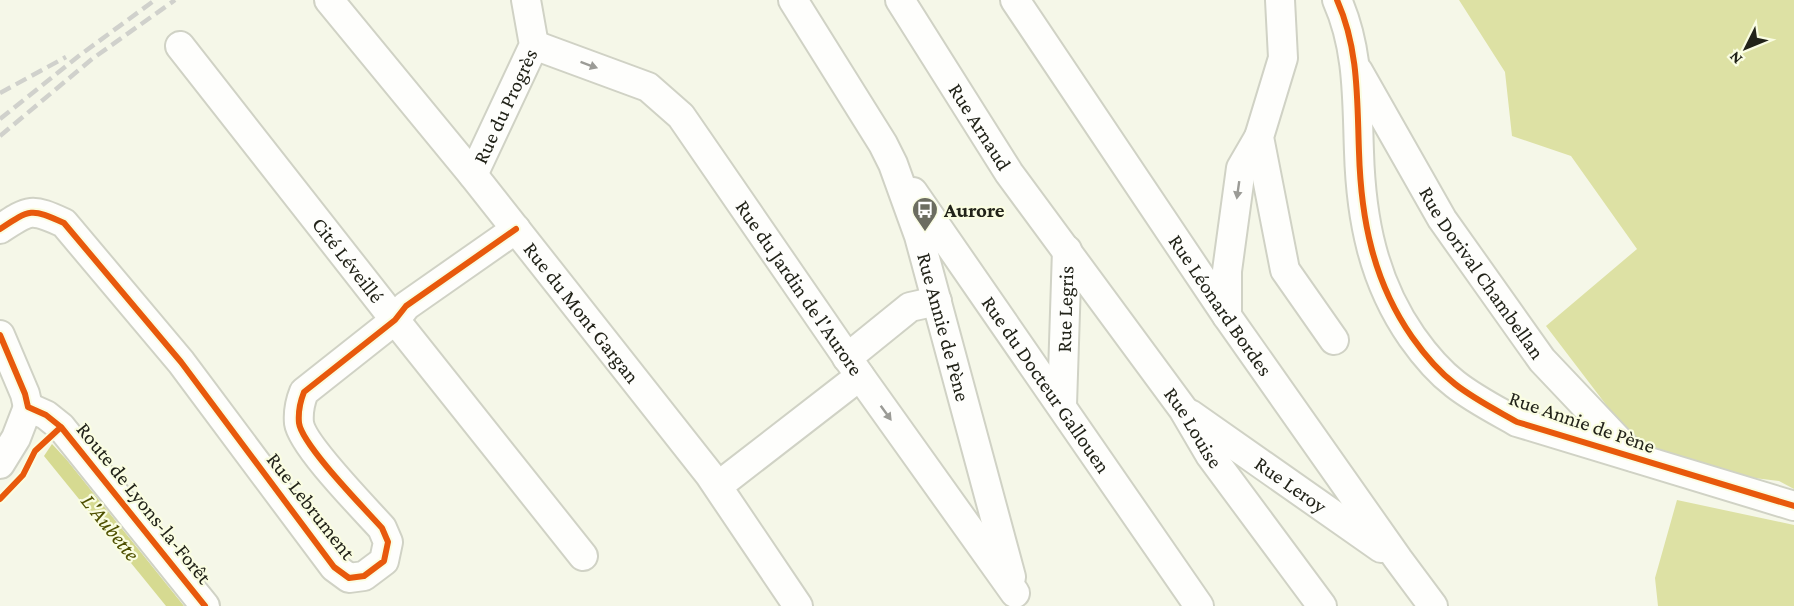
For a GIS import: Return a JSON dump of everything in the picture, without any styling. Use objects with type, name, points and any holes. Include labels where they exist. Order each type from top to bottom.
[{"type":"street","name":"Rue du Mont Gargan","points":[[329,0],[474,175],[718,486],[798,606]]},
{"type":"street","name":"Rue du Progrès","points":[[474,175],[534,45],[526,0]]},
{"type":"street","name":"Rue Annie de Pène","points":[[793,0],[884,144],[893,164],[919,236],[1019,600]]},
{"type":"street","name":"Rue Arnaud","points":[[900,0],[1009,173],[1067,250]]},
{"type":"street","name":"Rue Léonard Bordes","points":[[1015,0],[1227,316],[1433,606]]},
{"type":"street","points":[[1227,316],[1227,271],[1241,168],[1259,137],[1283,58],[1280,0]]},
{"type":"street","name":"Rue Annie de Pène","points":[[1337,0],[1345,18],[1356,67],[1360,189],[1365,228],[1383,287],[1418,346],[1453,383],[1485,405],[1517,422],[1794,506]]},
{"type":"street","name":"Rue du Jardin de l'Aurore","points":[[534,45],[648,87],[681,116],[853,367],[1019,600]]},
{"type":"street","name":"Cité Léveillé","points":[[180,46],[583,556]]},
{"type":"street","name":"Rue Dorival Chambellan","points":[[1356,67],[1442,219],[1538,353],[1635,459]]},
{"type":"street","points":[[1259,137],[1286,270],[1334,340]]},
{"type":"street","name":"Rue du Docteur Gallouen","points":[[893,164],[1199,606]]},
{"type":"street","name":"Rue Lebrument","points":[[0,229],[21,215],[39,212],[64,223],[181,362],[334,567],[349,578],[364,576],[384,561],[388,542],[382,528],[310,446],[299,426],[299,404],[304,392],[395,320],[406,306],[516,229]]},
{"type":"street","name":"Rue Legris","points":[[1062,405],[1067,250]]},
{"type":"street","name":"Rue Louise","points":[[1067,250],[1183,409],[1210,455],[1322,606]]},
{"type":"street","points":[[718,486],[853,367],[910,307],[937,301]]},
{"type":"street","points":[[0,335],[25,394],[28,407],[16,438],[0,464]]},
{"type":"street","name":"Route de Lyons-la-Forêt","points":[[28,407],[46,415],[62,427],[205,606]]},
{"type":"street","name":"Rue Leroy","points":[[1183,409],[1398,559]]},
{"type":"shaded area","points":[[1459,0],[1794,0],[1794,489],[1779,481],[1721,474],[1636,444],[1546,326],[1637,249],[1571,156],[1512,136],[1505,72]]},
{"type":"shaded area","points":[[1677,500],[1794,525],[1794,606],[1658,606],[1655,578]]},
{"type":"water","name":"L'Aubette","points":[[52,444],[184,606],[166,606],[44,456]]},
{"type":"railway","points":[[0,119],[80,55],[155,0]]},
{"type":"railway","points":[[0,136],[92,59],[175,0]]},
{"type":"railway","points":[[0,93],[66,57]]},
{"type":"cycle path","points":[[1337,0],[1349,37],[1356,75],[1360,177],[1366,225],[1372,249],[1379,272],[1399,316],[1432,362],[1462,389],[1517,422],[1794,506]]},
{"type":"cycle path","points":[[0,229],[25,214],[31,213],[44,215],[64,223],[181,362],[334,567],[349,578],[364,576],[384,561],[388,542],[382,528],[322,461],[303,433],[299,415],[304,392],[395,320],[406,306],[516,229]]},
{"type":"cycle path","points":[[0,335],[25,394],[28,407],[46,415],[61,427],[205,606]]},
{"type":"cycle path","points":[[0,499],[23,475],[35,451],[61,427]]},
{"type":"place","name":"Aurore","points":[[925,233]]}]
